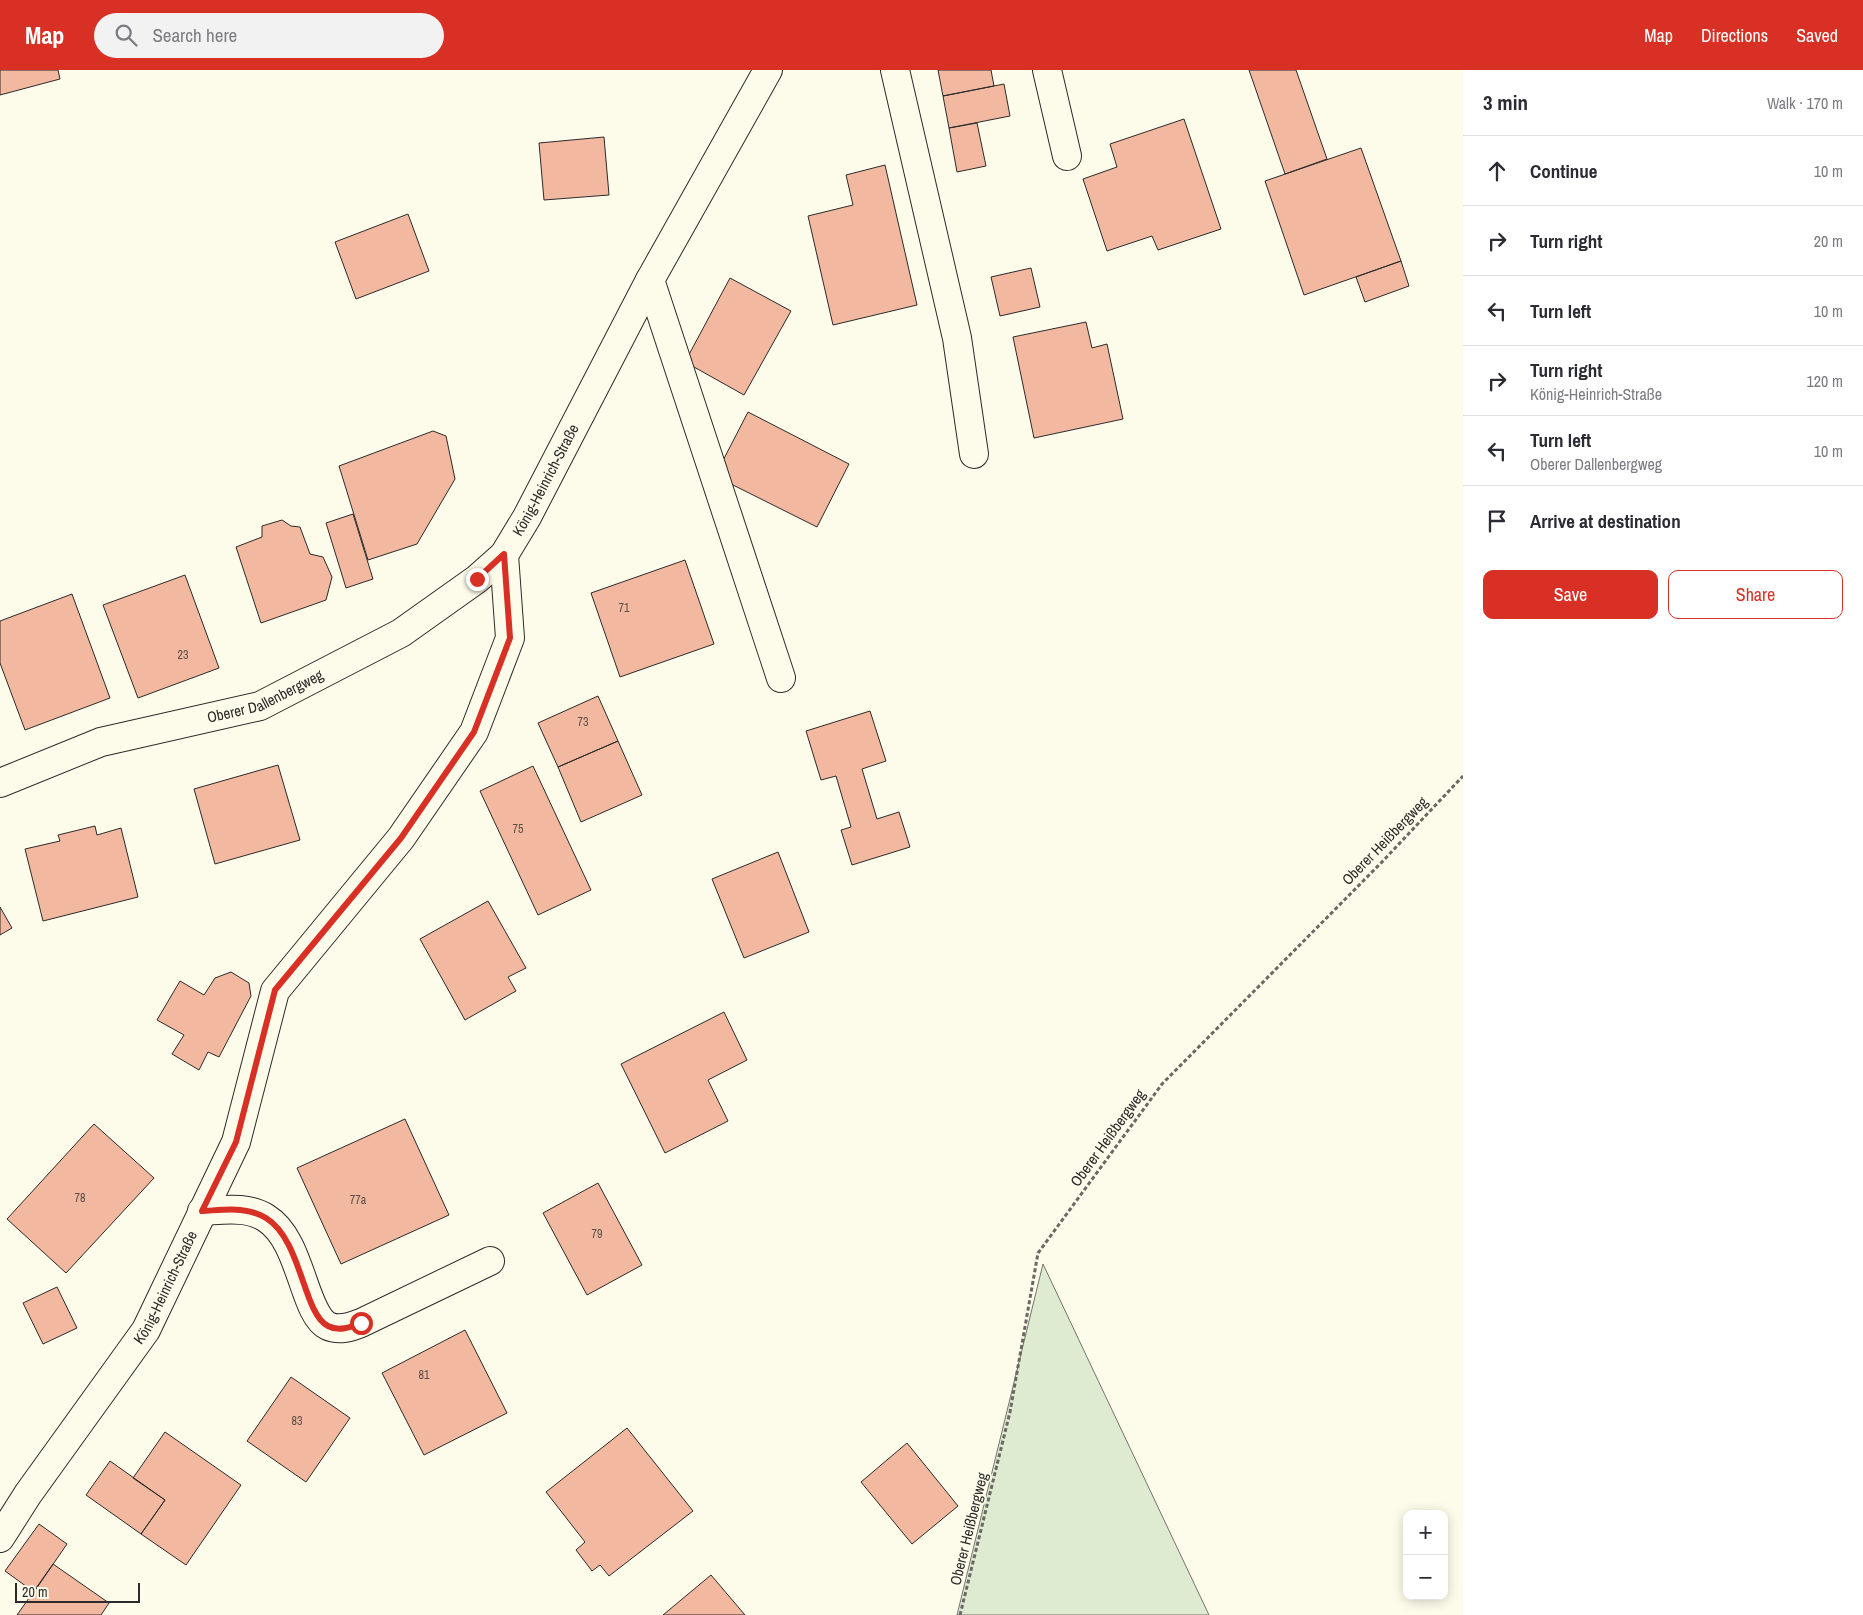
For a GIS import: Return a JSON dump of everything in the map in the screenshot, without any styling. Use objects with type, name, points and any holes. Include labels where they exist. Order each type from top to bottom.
[{"type":"street","name":"König-Heinrich-Straße","points":[[0,1538],[28,1494],[146,1330],[236,1142],[275,990],[401,838],[474,732],[510,638],[504,554],[528,517],[650,280],[768,70]]},
{"type":"street","points":[[895,70],[957,338],[974,454]]},
{"type":"street","points":[[1047,70],[1067,156]]},
{"type":"street","points":[[650,280],[781,678]]},
{"type":"street","name":"Oberer Dallenbergweg","points":[[0,783],[101,742],[260,706],[402,634],[477,579],[504,554]]},
{"type":"street","points":[[202,1211],[241,1209],[266,1218],[287,1239],[318,1316],[327,1326],[343,1329],[361,1323],[490,1261]]},
{"type":"path","name":"Oberer Heißbergweg","points":[[960,1615],[1010,1412],[1038,1253],[1162,1084],[1381,863],[1463,776]]},
{"type":"green space","points":[[1043,1264],[1209,1615],[957,1615]]},
{"type":"building","points":[[0,70],[58,70],[60,79],[0,95]]},
{"type":"building","points":[[938,70],[991,70],[994,86],[943,96]]},
{"type":"building","points":[[1249,70],[1296,70],[1327,159],[1285,174]]},
{"type":"building","points":[[1004,84],[1010,116],[949,128],[943,96]]},
{"type":"building","points":[[1184,119],[1221,229],[1158,250],[1152,236],[1107,251],[1083,179],[1117,167],[1110,144]]},
{"type":"building","points":[[977,123],[986,166],[957,172],[949,128]]},
{"type":"building","points":[[604,137],[609,195],[544,200],[539,143]]},
{"type":"building","points":[[1361,148],[1401,261],[1304,295],[1265,181]]},
{"type":"building","points":[[885,165],[917,305],[833,325],[808,216],[853,205],[846,175]]},
{"type":"building","points":[[408,214],[429,271],[356,299],[335,242]]},
{"type":"building","points":[[1401,261],[1409,286],[1365,302],[1356,277]]},
{"type":"building","points":[[1031,268],[1040,307],[1000,316],[991,277]]},
{"type":"building","points":[[730,278],[791,311],[744,395],[685,362]]},
{"type":"building","points":[[1086,322],[1092,348],[1107,344],[1123,419],[1034,438],[1013,337]]},
{"type":"building","points":[[748,412],[849,464],[817,527],[715,476]]},
{"type":"building","points":[[433,431],[446,436],[455,479],[417,544],[368,560],[339,466]]},
{"type":"building","points":[[353,514],[373,579],[346,588],[326,523]]},
{"type":"building","points":[[282,520],[291,526],[300,527],[310,554],[323,557],[332,577],[326,600],[261,623],[236,547],[262,537],[262,526]]},
{"type":"building","points":[[685,560],[714,644],[620,677],[591,593]]},
{"type":"building","points":[[185,575],[219,668],[138,698],[103,605]]},
{"type":"building","points":[[72,594],[110,698],[25,730],[0,663],[0,621]]},
{"type":"building","points":[[598,696],[618,741],[558,767],[538,723]]},
{"type":"building","points":[[870,711],[886,761],[862,769],[877,819],[899,812],[910,847],[852,865],[841,830],[851,827],[836,776],[821,780],[806,731]]},
{"type":"building","points":[[618,741],[642,795],[581,822],[558,767]]},
{"type":"building","points":[[278,765],[300,840],[215,864],[194,789]]},
{"type":"building","points":[[533,766],[591,890],[538,915],[480,791]]},
{"type":"building","points":[[95,826],[97,835],[121,828],[138,897],[43,921],[25,849],[60,841],[58,835]]},
{"type":"building","points":[[778,852],[809,932],[744,958],[712,879]]},
{"type":"building","points":[[488,901],[526,968],[508,977],[516,991],[465,1020],[420,939]]},
{"type":"building","points":[[0,907],[12,928],[0,935]]},
{"type":"building","points":[[231,972],[249,983],[251,996],[219,1057],[208,1052],[199,1070],[172,1054],[184,1035],[157,1020],[180,981],[204,995],[215,978]]},
{"type":"building","points":[[724,1012],[747,1060],[708,1080],[728,1121],[665,1153],[621,1064]]},
{"type":"building","points":[[405,1119],[449,1215],[341,1264],[297,1168]]},
{"type":"building","points":[[94,1124],[154,1178],[66,1273],[7,1219]]},
{"type":"building","points":[[598,1183],[642,1265],[587,1295],[543,1213]]},
{"type":"building","points":[[57,1287],[77,1328],[43,1344],[23,1303]]},
{"type":"building","points":[[465,1330],[507,1413],[424,1455],[382,1373]]},
{"type":"building","points":[[291,1377],[350,1418],[306,1482],[247,1441]]},
{"type":"building","points":[[627,1428],[693,1511],[609,1576],[600,1565],[592,1571],[576,1550],[585,1542],[546,1492]]},
{"type":"building","points":[[165,1432],[241,1485],[186,1565],[141,1534],[165,1500],[133,1478]]},
{"type":"building","points":[[907,1443],[958,1506],[912,1544],[861,1482]]},
{"type":"building","points":[[110,1461],[165,1500],[141,1534],[86,1495]]},
{"type":"building","points":[[39,1524],[67,1544],[34,1592],[5,1571]]},
{"type":"building","points":[[53,1564],[109,1603],[101,1615],[17,1615]]},
{"type":"building","points":[[711,1575],[745,1615],[663,1615]]},
{"type":"route","points":[[361,1323],[343,1329],[327,1326],[318,1316],[309,1297],[287,1239],[266,1218],[241,1209],[202,1211],[236,1142],[275,990],[401,838],[474,732],[510,638],[504,554],[477,579]]}]
